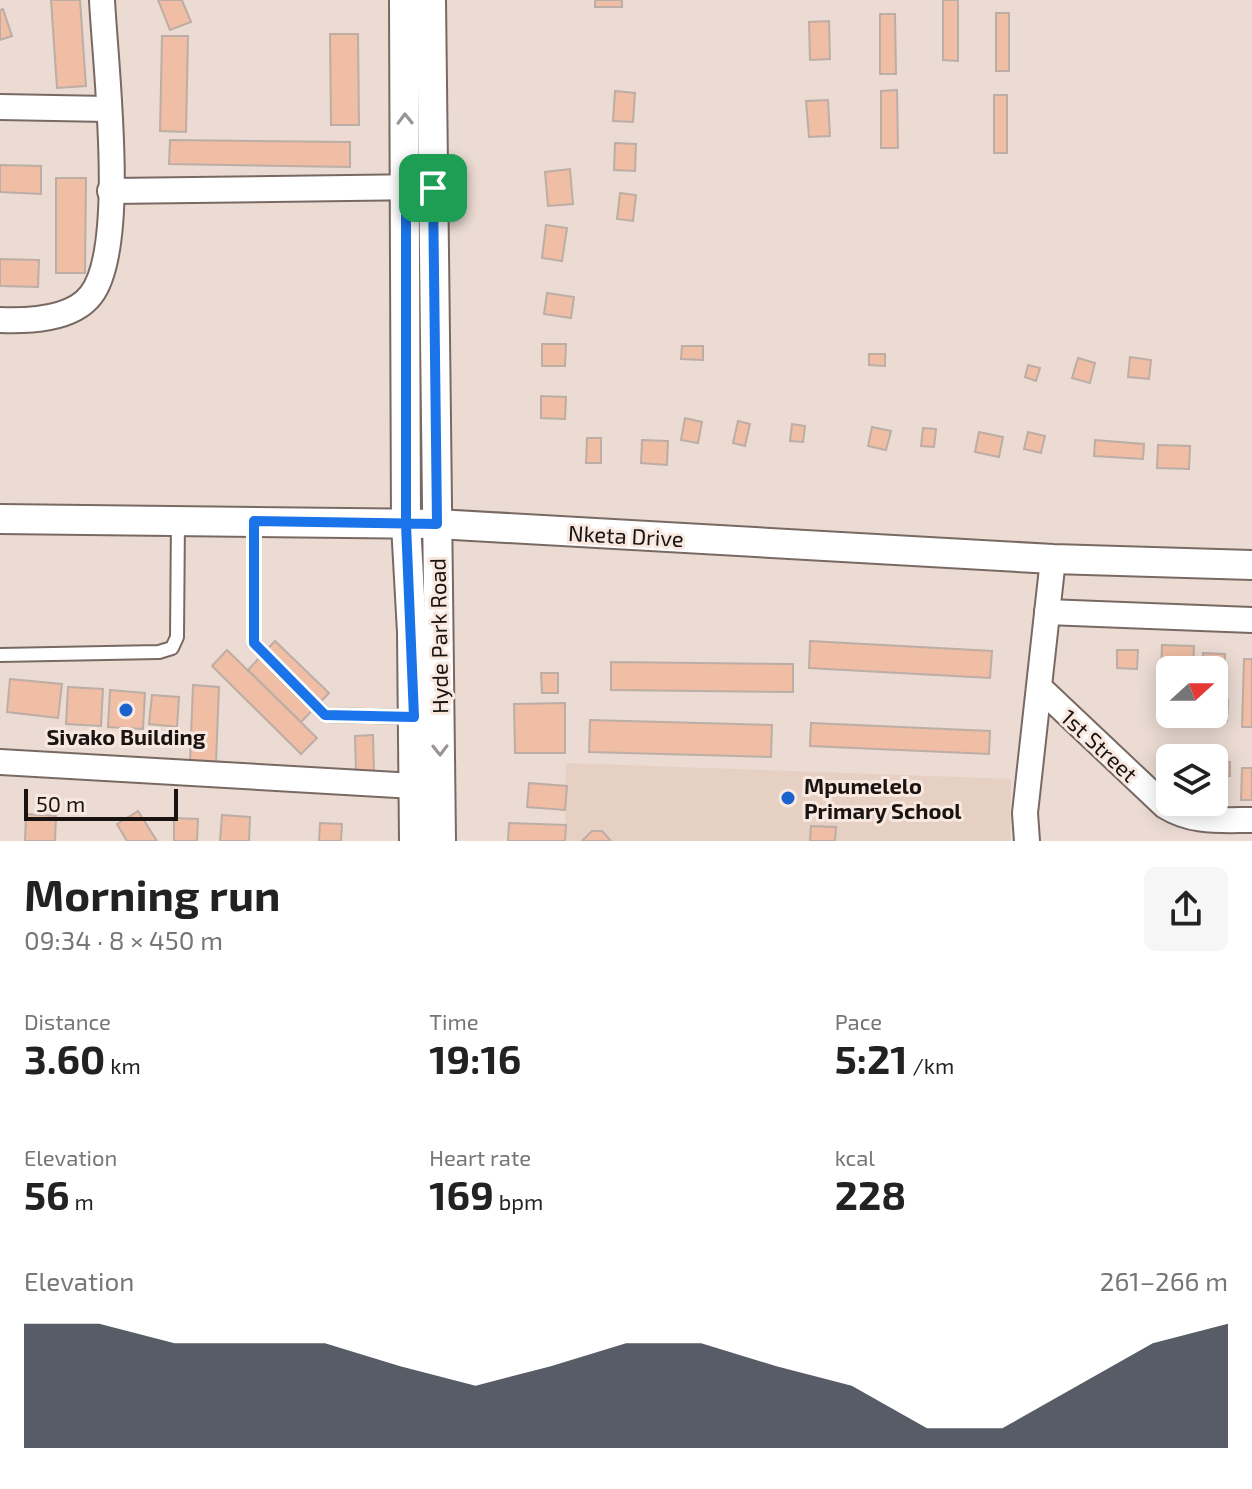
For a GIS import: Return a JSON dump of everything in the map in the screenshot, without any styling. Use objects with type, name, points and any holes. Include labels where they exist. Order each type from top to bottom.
[{"type":"street","points":[[0,320],[32,321],[59,316],[91,296],[106,259],[110,191],[102,0]]},
{"type":"street","name":"Hyde Park Road","points":[[404,0],[420,187],[437,524],[441,841]]},
{"type":"street","name":"Hyde Park Road","points":[[414,841],[414,717],[406,524],[431,0]]},
{"type":"street","points":[[0,107],[108,109]]},
{"type":"street","points":[[110,191],[420,187]]},
{"type":"street","name":"Nketa Drive","points":[[0,519],[437,524],[1053,559],[1252,565]]},
{"type":"street","points":[[1027,841],[1025,813],[1053,559]]},
{"type":"street","points":[[1047,612],[1252,620]]},
{"type":"street","name":"1st Street","points":[[1040,688],[1165,806],[1179,815],[1196,820],[1252,820]]},
{"type":"street","points":[[0,762],[414,786]]},
{"type":"lane","points":[[0,655],[159,652],[172,648],[177,637],[178,519]]},
{"type":"lane","points":[[254,521],[254,643],[325,715],[414,717]]},
{"type":"shaded area","name":"Mpumelelo Primary School","points":[[566,763],[1011,779],[1010,841],[565,841]]},
{"type":"building","points":[[51,0],[80,0],[86,86],[57,88]]},
{"type":"building","points":[[158,0],[182,0],[191,22],[170,30]]},
{"type":"building","points":[[595,0],[622,0],[622,7],[595,7]]},
{"type":"building","points":[[943,0],[958,0],[958,61],[943,60]]},
{"type":"building","points":[[3,9],[12,36],[0,40],[0,10]]},
{"type":"building","points":[[996,13],[1009,13],[1009,71],[996,71]]},
{"type":"building","points":[[880,14],[895,14],[896,74],[880,74]]},
{"type":"building","points":[[829,21],[830,59],[810,60],[809,22]]},
{"type":"building","points":[[330,34],[358,34],[359,125],[331,125]]},
{"type":"building","points":[[162,36],[188,36],[186,132],[160,131]]},
{"type":"building","points":[[897,90],[898,148],[881,148],[881,91]]},
{"type":"building","points":[[615,91],[635,93],[633,122],[613,121]]},
{"type":"building","points":[[994,95],[1007,95],[1007,153],[994,153]]},
{"type":"building","points":[[828,100],[830,136],[809,137],[806,101]]},
{"type":"building","points":[[170,140],[350,142],[350,167],[169,164]]},
{"type":"building","points":[[615,143],[636,144],[635,171],[614,170]]},
{"type":"building","points":[[0,165],[41,166],[41,194],[0,192]]},
{"type":"building","points":[[570,169],[573,204],[548,206],[545,172]]},
{"type":"building","points":[[56,178],[86,178],[85,273],[56,273]]},
{"type":"building","points":[[620,193],[636,195],[633,221],[617,219]]},
{"type":"building","points":[[546,225],[567,228],[562,261],[542,258]]},
{"type":"building","points":[[0,259],[39,260],[38,287],[0,286]]},
{"type":"building","points":[[547,293],[574,297],[571,318],[544,314]]},
{"type":"building","points":[[542,344],[566,344],[565,366],[542,366]]},
{"type":"building","points":[[682,346],[703,346],[703,360],[681,359]]},
{"type":"building","points":[[869,354],[885,354],[885,366],[869,365]]},
{"type":"building","points":[[1130,357],[1151,360],[1149,379],[1128,377]]},
{"type":"building","points":[[1078,358],[1095,363],[1090,383],[1072,378]]},
{"type":"building","points":[[1028,365],[1040,368],[1036,381],[1025,377]]},
{"type":"building","points":[[541,396],[566,397],[565,419],[541,418]]},
{"type":"building","points":[[685,418],[702,422],[698,443],[681,440]]},
{"type":"building","points":[[738,421],[750,424],[745,446],[733,443]]},
{"type":"building","points":[[792,424],[805,426],[803,442],[790,441]]},
{"type":"building","points":[[872,427],[891,431],[886,450],[868,446]]},
{"type":"building","points":[[923,428],[936,429],[934,447],[921,446]]},
{"type":"building","points":[[979,432],[1003,437],[999,457],[975,452]]},
{"type":"building","points":[[1028,432],[1045,436],[1041,453],[1024,449]]},
{"type":"building","points":[[587,438],[601,438],[601,463],[586,463]]},
{"type":"building","points":[[642,440],[668,441],[667,465],[641,463]]},
{"type":"building","points":[[1095,440],[1144,444],[1143,459],[1094,456]]},
{"type":"building","points":[[1158,445],[1190,446],[1189,469],[1157,468]]},
{"type":"building","points":[[275,641],[329,693],[301,722],[248,670]]},
{"type":"building","points":[[810,641],[992,651],[990,678],[809,668]]},
{"type":"building","points":[[1162,645],[1194,646],[1194,656],[1162,656]]},
{"type":"building","points":[[227,650],[317,738],[301,754],[212,666]]},
{"type":"building","points":[[1117,650],[1138,650],[1137,669],[1117,668]]},
{"type":"building","points":[[1203,653],[1225,654],[1225,656],[1203,656]]},
{"type":"building","points":[[1244,659],[1252,659],[1252,727],[1242,727]]},
{"type":"building","points":[[611,662],[793,664],[793,692],[611,690]]},
{"type":"building","points":[[541,673],[558,673],[558,693],[542,693]]},
{"type":"building","points":[[10,679],[62,684],[58,718],[7,712]]},
{"type":"building","points":[[193,685],[219,687],[216,763],[190,762]]},
{"type":"building","points":[[68,687],[103,689],[101,726],[66,724]]},
{"type":"building","name":"Sivako Building","points":[[110,690],[145,693],[143,729],[108,727]]},
{"type":"building","points":[[152,695],[179,697],[177,727],[149,724]]},
{"type":"building","points":[[565,703],[565,753],[515,753],[514,704]]},
{"type":"building","points":[[590,720],[772,725],[771,757],[589,752]]},
{"type":"building","points":[[811,723],[990,731],[989,754],[810,746]]},
{"type":"building","points":[[373,735],[374,771],[356,771],[355,736]]},
{"type":"building","points":[[1242,768],[1252,768],[1252,800],[1241,800]]},
{"type":"building","points":[[529,783],[567,786],[565,810],[527,807]]},
{"type":"building","points":[[138,811],[157,841],[127,841],[117,824]]},
{"type":"building","points":[[26,814],[56,816],[55,841],[25,841]]},
{"type":"building","points":[[222,815],[250,817],[249,841],[220,841]]},
{"type":"building","points":[[174,818],[198,819],[197,841],[174,841]]},
{"type":"building","points":[[320,823],[342,824],[341,841],[319,841]]},
{"type":"building","points":[[509,823],[566,825],[565,841],[508,841]]},
{"type":"building","points":[[811,826],[836,827],[835,841],[810,841]]},
{"type":"building","points":[[592,831],[602,831],[611,841],[582,841]]},
{"type":"place","name":"Sivako Building","points":[[126,710]]},
{"type":"place","name":"Mpumelelo Primary School","points":[[788,798]]},
{"type":"route","points":[[433,188],[406,187],[406,524],[414,717],[325,715],[254,643],[254,521],[406,524],[437,524],[433,188]]}]
